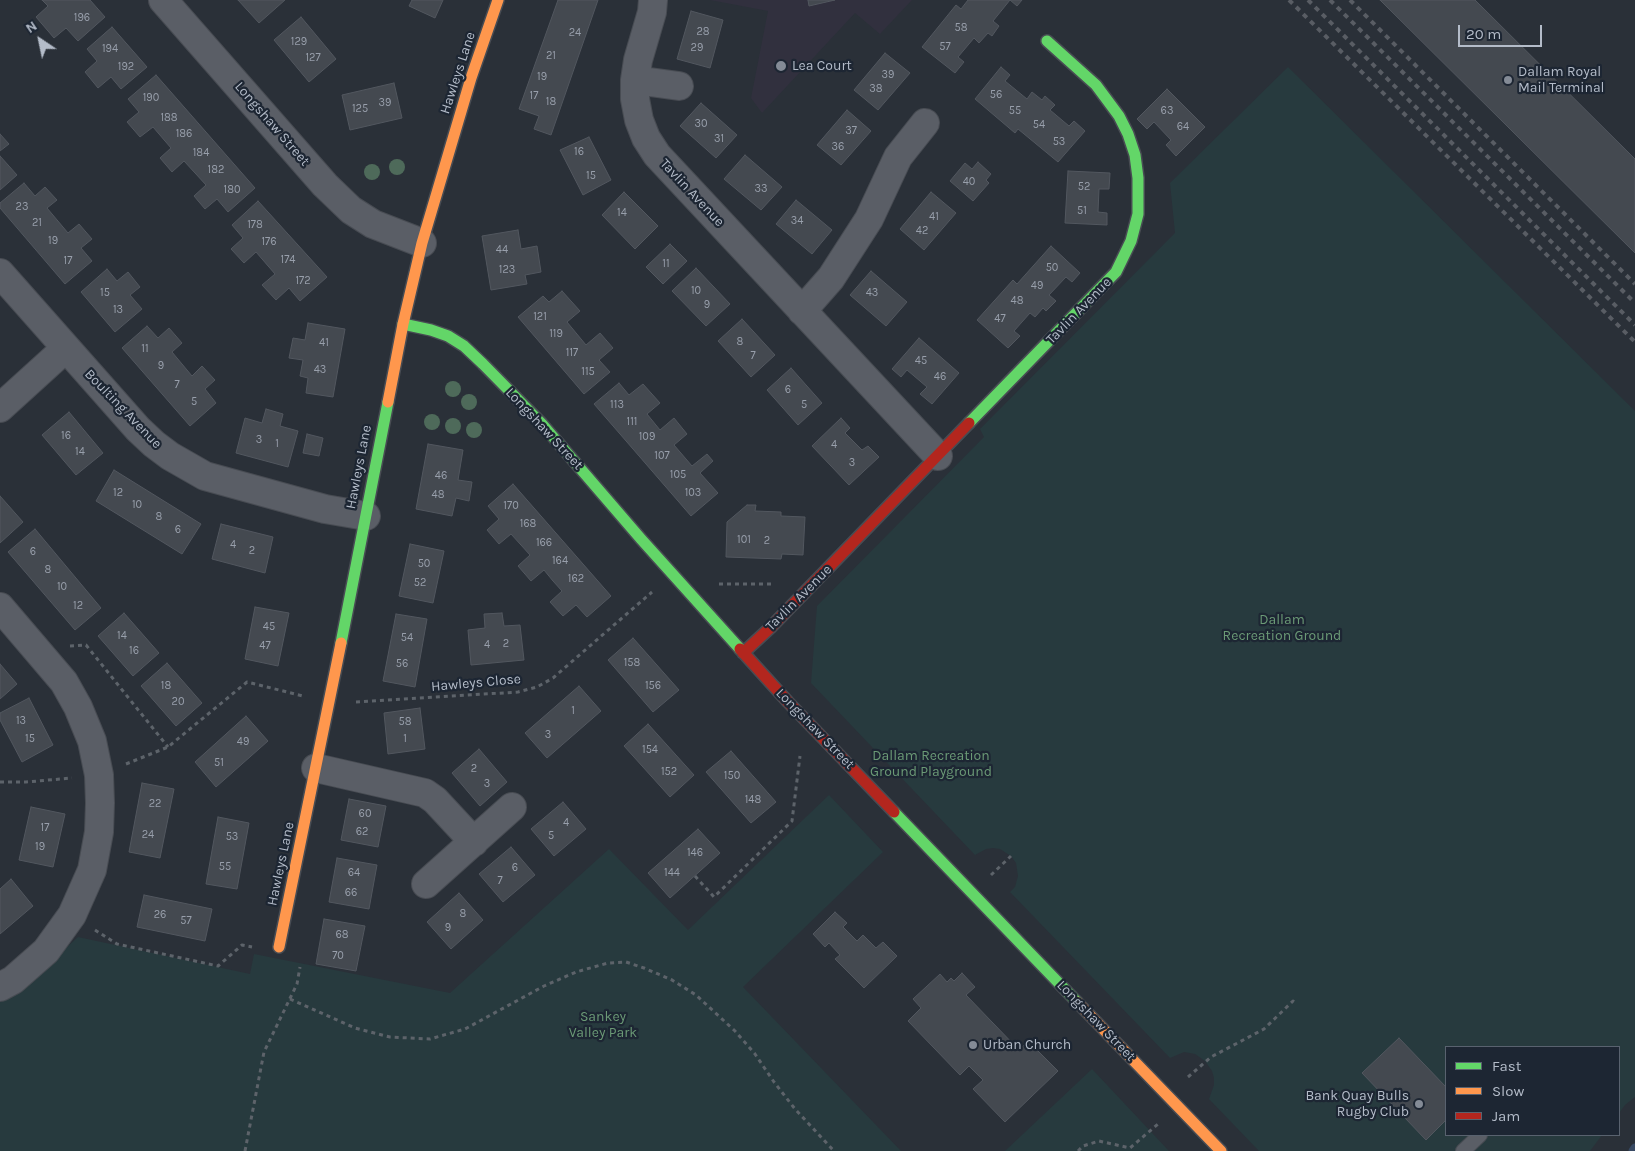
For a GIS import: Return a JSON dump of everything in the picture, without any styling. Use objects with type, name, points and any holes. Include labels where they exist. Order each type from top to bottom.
[{"type":"street","name":"Longshaw Street","points":[[163,0],[325,185],[351,210],[373,224],[422,243]]},
{"type":"street","name":"Hawleys Lane","points":[[279,947],[330,702],[403,324],[422,243],[471,78],[498,0]]},
{"type":"street","name":"Tavlin Avenue","points":[[653,0],[652,12],[638,60],[635,80],[635,99],[639,120],[646,138],[657,155],[938,456]]},
{"type":"street","name":"Tavlin Avenue","points":[[743,653],[771,627],[1116,272],[1131,241],[1138,214],[1138,178],[1128,134],[1107,99],[1096,85],[1047,40]]},
{"type":"street","points":[[635,80],[679,86]]},
{"type":"street","points":[[802,312],[831,278],[869,220],[898,157],[925,123]]},
{"type":"street","name":"Boulting Avenue","points":[[0,273],[154,444],[188,467],[205,476],[325,509],[366,516]]},
{"type":"street","name":"Longshaw Street","points":[[403,324],[432,330],[448,336],[464,346],[477,358],[542,424],[743,653],[1220,1151]]},
{"type":"street","points":[[0,408],[66,348]]},
{"type":"street","points":[[0,607],[64,682],[78,707],[92,741],[99,775],[100,803],[99,832],[92,870],[72,916],[46,951],[13,980],[0,987]]},
{"type":"street","points":[[316,768],[425,793],[435,800],[474,842]]},
{"type":"street","points":[[426,884],[512,807]]},
{"type":"lane","points":[[1463,1151],[1479,1136]]},
{"type":"path","name":"Hawleys Close","points":[[168,747],[247,682],[330,702],[377,702],[518,692],[536,688],[552,678],[673,574]]},
{"type":"path","points":[[710,584],[773,584]]},
{"type":"path","points":[[0,782],[26,782],[99,775],[168,747],[86,645],[53,648],[32,643]]},
{"type":"path","points":[[695,876],[714,897],[792,821],[800,756]]},
{"type":"path","points":[[989,877],[1011,856]]},
{"type":"path","points":[[72,916],[117,944],[218,966],[242,945],[279,947]]},
{"type":"path","points":[[290,999],[355,1028],[390,1037],[430,1039],[465,1029],[544,986],[576,972],[608,963],[626,962],[672,980],[702,1001],[735,1031],[755,1054],[795,1109],[834,1151]]},
{"type":"path","points":[[245,1151],[264,1052],[298,984],[300,964]]},
{"type":"path","points":[[1184,1081],[1210,1056],[1264,1029],[1293,1001],[1296,1004]]},
{"type":"path","points":[[1078,1151],[1083,1146],[1099,1141],[1130,1148],[1151,1132],[1159,1123]]},
{"type":"shaded area","name":"Lea Court","points":[[710,0],[912,0],[880,34],[855,13],[762,113],[751,98],[768,11]]},
{"type":"green space","name":"Dallam Recreation Ground","points":[[1288,67],[1635,411],[1635,1097],[1620,1112],[1620,1046],[1445,1046],[1445,1136],[1601,1136],[1590,1151],[1259,1151],[1209,1099],[1214,1085],[1214,1078],[1212,1071],[1205,1061],[1195,1054],[1184,1052],[1170,1058],[1010,892],[1015,887],[1018,876],[1016,863],[1011,856],[1000,849],[993,848],[986,849],[975,855],[811,683],[817,606],[984,437],[980,429],[1175,233],[1170,183]]},
{"type":"green space","name":"Sankey Valley Park","points":[[829,795],[883,852],[743,987],[901,1151],[0,1151],[0,1002],[33,978],[78,937],[250,974],[254,954],[450,993],[609,849],[688,930]]},
{"type":"green space","points":[[1092,1069],[1169,1151],[1005,1151]]},
{"type":"building","points":[[42,0],[90,0],[105,17],[78,41],[66,28],[54,38],[36,17],[48,6]]},
{"type":"building","points":[[238,0],[285,0],[259,23]]},
{"type":"building","points":[[412,0],[443,0],[435,18],[409,6]]},
{"type":"building","points":[[558,0],[598,0],[551,135],[534,129],[539,116],[519,109]]},
{"type":"building","points":[[808,0],[835,0],[809,6]]},
{"type":"building","points":[[968,0],[1010,0],[993,21],[999,26],[992,36],[988,33],[979,43],[974,38],[958,57],[964,62],[955,73],[922,47],[956,5],[961,9]]},
{"type":"building","points":[[1010,0],[1022,0],[1017,6]]},
{"type":"building","name":"Dallam Royal Mail Terminal","points":[[1380,0],[1475,0],[1635,159],[1635,253]]},
{"type":"building","points":[[691,11],[723,20],[710,68],[677,59]]},
{"type":"building","points":[[301,17],[336,59],[309,82],[274,40]]},
{"type":"building","points":[[112,27],[147,67],[121,89],[111,77],[98,88],[85,72],[97,61],[87,49]]},
{"type":"building","points":[[885,53],[910,73],[878,110],[854,90]]},
{"type":"building","points":[[1001,67],[1010,75],[1005,81],[1027,99],[1032,92],[1042,100],[1045,96],[1055,105],[1050,110],[1069,126],[1074,121],[1085,131],[1058,162],[1018,129],[1015,133],[975,99]]},
{"type":"building","points":[[156,75],[255,188],[228,212],[217,199],[205,209],[194,196],[206,185],[184,161],[172,172],[160,158],[171,148],[153,127],[140,137],[127,122],[139,112],[128,99]]},
{"type":"building","points":[[394,83],[402,118],[350,130],[342,95]]},
{"type":"building","points":[[1167,89],[1205,127],[1176,156],[1166,145],[1171,140],[1154,122],[1147,129],[1137,119]]},
{"type":"building","points":[[701,103],[737,135],[716,158],[680,126]]},
{"type":"building","points":[[847,110],[871,131],[841,165],[817,145]]},
{"type":"building","points":[[0,134],[9,144],[0,151]]},
{"type":"building","points":[[589,137],[611,180],[583,195],[560,150]]},
{"type":"building","points":[[745,155],[782,187],[761,210],[724,179]]},
{"type":"building","points":[[0,156],[17,175],[0,190]]},
{"type":"building","points":[[978,162],[991,174],[986,180],[989,183],[973,201],[950,181],[965,163],[972,169]]},
{"type":"building","points":[[1068,171],[1110,173],[1109,189],[1099,189],[1098,212],[1107,213],[1107,225],[1065,223]]},
{"type":"building","points":[[24,183],[35,196],[45,187],[57,200],[47,208],[68,233],[79,224],[92,239],[81,248],[92,261],[65,284],[0,208],[0,203]]},
{"type":"building","points":[[624,192],[658,226],[635,249],[602,215]]},
{"type":"building","points":[[931,192],[956,213],[924,250],[900,229]]},
{"type":"building","points":[[796,200],[832,230],[812,254],[776,224]]},
{"type":"building","points":[[258,201],[327,277],[300,301],[289,288],[276,300],[262,285],[275,274],[256,252],[244,263],[231,249],[243,238],[232,225]]},
{"type":"building","points":[[518,230],[521,249],[537,246],[541,272],[525,275],[527,284],[491,290],[482,236]]},
{"type":"building","points":[[670,244],[687,261],[663,284],[646,267]]},
{"type":"building","points":[[1051,246],[1080,273],[1072,282],[1066,277],[1049,295],[1056,301],[1046,311],[1043,308],[1035,317],[1030,313],[1014,331],[1020,336],[1008,348],[977,320],[1013,280],[1017,284]]},
{"type":"building","points":[[696,268],[730,304],[706,326],[672,291]]},
{"type":"building","points":[[107,269],[117,281],[128,272],[140,287],[130,295],[142,309],[115,332],[81,292]]},
{"type":"building","points":[[871,271],[907,302],[886,326],[850,295]]},
{"type":"building","points":[[562,291],[580,311],[567,322],[586,345],[600,333],[613,348],[599,360],[610,372],[584,394],[518,317],[543,296],[549,302]]},
{"type":"building","points":[[742,319],[775,355],[751,377],[718,341]]},
{"type":"building","points":[[308,323],[345,329],[333,397],[306,393],[308,378],[300,376],[303,360],[289,358],[293,338],[305,340]]},
{"type":"building","points":[[147,326],[158,338],[169,328],[182,343],[172,352],[192,376],[202,366],[215,380],[205,389],[216,403],[190,426],[122,348]]},
{"type":"building","points":[[919,338],[959,373],[932,404],[920,394],[927,387],[907,370],[901,377],[892,369]]},
{"type":"building","points":[[791,368],[822,403],[798,425],[767,390]]},
{"type":"building","points":[[619,383],[629,395],[643,384],[660,403],[647,414],[660,430],[674,418],[687,434],[674,445],[692,466],[707,454],[713,461],[700,473],[718,493],[691,516],[594,404]]},
{"type":"building","points":[[266,409],[283,414],[280,426],[298,431],[288,467],[236,453],[245,418],[262,423]]},
{"type":"building","points":[[69,412],[103,453],[76,475],[42,435]]},
{"type":"building","points":[[841,418],[850,428],[845,433],[862,450],[868,446],[879,457],[849,485],[812,446]]},
{"type":"building","points":[[307,434],[323,438],[319,456],[303,453]]},
{"type":"building","points":[[428,444],[463,450],[458,480],[472,482],[469,501],[456,498],[452,516],[416,509]]},
{"type":"building","points":[[114,470],[201,524],[182,554],[96,501]]},
{"type":"building","points":[[513,484],[611,596],[587,617],[576,605],[563,616],[550,602],[562,591],[544,570],[531,581],[518,566],[530,555],[511,534],[499,544],[487,530],[499,519],[488,506]]},
{"type":"building","points":[[0,496],[23,522],[0,543]]},
{"type":"building","points":[[747,505],[756,505],[755,511],[781,512],[781,516],[805,517],[803,555],[782,554],[781,559],[726,557],[727,522]]},
{"type":"building","points":[[221,524],[273,537],[265,573],[212,559]]},
{"type":"building","points":[[35,529],[101,608],[75,630],[8,552]]},
{"type":"building","points":[[410,544],[444,551],[433,603],[399,596]]},
{"type":"building","points":[[255,607],[289,613],[278,666],[245,659]]},
{"type":"building","points":[[124,613],[159,653],[133,676],[98,636]]},
{"type":"building","points":[[502,613],[504,626],[520,625],[524,660],[471,665],[468,630],[485,628],[484,614]]},
{"type":"building","points":[[396,614],[427,619],[415,687],[383,681]]},
{"type":"building","points":[[633,638],[679,690],[653,712],[608,660]]},
{"type":"building","points":[[167,663],[202,703],[176,726],[141,686]]},
{"type":"building","points":[[0,664],[17,684],[0,699]]},
{"type":"building","points":[[579,686],[601,711],[547,758],[525,733]]},
{"type":"building","points":[[29,698],[53,745],[22,762],[0,720],[0,713]]},
{"type":"building","points":[[420,708],[425,749],[388,754],[384,713]]},
{"type":"building","points":[[246,716],[268,741],[216,787],[195,762]]},
{"type":"building","points":[[648,724],[694,775],[670,797],[624,746]]},
{"type":"building","points":[[479,749],[507,782],[480,806],[452,773]]},
{"type":"building","points":[[731,751],[776,802],[751,823],[706,772]]},
{"type":"building","points":[[142,783],[174,789],[160,858],[129,852]]},
{"type":"building","points":[[349,799],[386,806],[378,847],[341,840]]},
{"type":"building","points":[[563,802],[586,829],[554,856],[531,829]]},
{"type":"building","points":[[31,807],[65,814],[53,867],[19,860]]},
{"type":"building","points":[[218,817],[249,823],[237,889],[206,884]]},
{"type":"building","points":[[698,829],[720,853],[670,898],[648,873]]},
{"type":"building","points":[[511,847],[535,875],[503,902],[479,874]]},
{"type":"building","points":[[337,858],[377,865],[369,909],[329,902]]},
{"type":"building","points":[[11,879],[33,906],[0,934],[0,889]]},
{"type":"building","points":[[459,893],[483,920],[451,949],[427,922]]},
{"type":"building","points":[[144,895],[212,909],[205,941],[137,927]]},
{"type":"building","points":[[835,912],[847,923],[843,927],[857,941],[863,935],[876,948],[883,942],[897,956],[864,988],[835,959],[840,955],[829,943],[825,947],[813,934]]},
{"type":"building","points":[[324,919],[365,926],[356,971],[316,964]]},
{"type":"building","name":"Urban Church","points":[[962,973],[975,987],[966,995],[1019,1050],[1028,1041],[1058,1071],[1005,1122],[973,1089],[983,1080],[969,1066],[960,1075],[908,1021],[921,1008],[913,999],[940,974],[947,982],[951,978],[954,981]]},
{"type":"building","name":"Bank Quay Bulls Rugby Club","points":[[1399,1038],[1445,1086],[1445,1121],[1426,1140],[1362,1073]]},
{"type":"railway","points":[[1289,0],[1635,342]]},
{"type":"railway","points":[[1308,0],[1635,325]]},
{"type":"railway","points":[[1330,0],[1635,303]]},
{"type":"railway","points":[[1350,0],[1635,284]]},
{"type":"traffic: fast","points":[[969,423],[1116,272],[1131,241],[1138,214],[1138,178],[1135,155],[1119,116],[1096,85],[1047,41]]},
{"type":"traffic: fast","points":[[403,324],[448,336],[464,346],[483,364],[542,424],[641,539],[740,649]]},
{"type":"traffic: fast","points":[[341,643],[388,402]]},
{"type":"traffic: fast","points":[[894,812],[1077,1002]]},
{"type":"traffic: slow","points":[[388,402],[403,324],[422,243],[471,78],[498,0]]},
{"type":"traffic: slow","points":[[279,947],[341,643]]},
{"type":"traffic: slow","points":[[1077,1002],[1221,1151]]},
{"type":"traffic: jam","points":[[743,653],[771,627],[969,423]]},
{"type":"traffic: jam","points":[[740,649],[788,702],[894,812]]},
{"type":"place","name":"Lea Court","points":[[781,66]]},
{"type":"place","name":"Dallam Royal Mail Terminal","points":[[1508,80]]},
{"type":"place","name":"Urban Church","points":[[973,1045]]},
{"type":"place","name":"Bank Quay Bulls Rugby Club","points":[[1419,1104]]},
{"type":"park label","name":"Dallam Recreation Ground Playground","points":[[931,764]]}]
